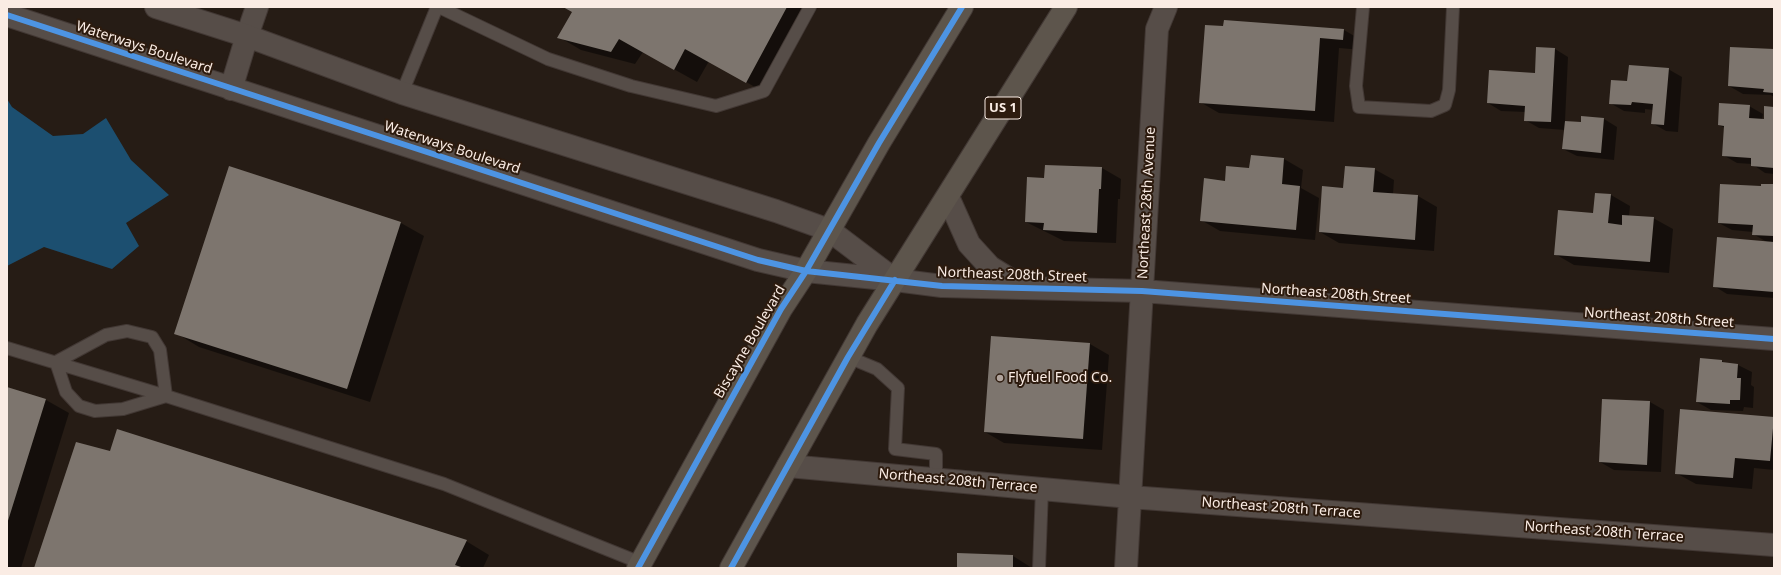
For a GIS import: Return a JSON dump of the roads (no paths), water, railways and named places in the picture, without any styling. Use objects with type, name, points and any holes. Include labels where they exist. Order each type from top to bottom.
[{"type":"main road","name":"Biscayne Boulevard","points":[[639,566],[781,309],[806,272],[878,143],[962,7]]},
{"type":"main road","name":"US 1","points":[[731,568],[848,357],[895,280],[1067,11]]},
{"type":"street","points":[[156,7],[247,36],[402,93],[776,211],[829,230],[895,280]]},
{"type":"street","points":[[231,89],[257,7]]},
{"type":"street","name":"Northeast 28th Avenue","points":[[1126,568],[1156,29],[1166,7]]},
{"type":"street","name":"Waterways Boulevard","points":[[7,15],[758,260],[806,272],[895,280]]},
{"type":"street","name":"Northeast 208th Street","points":[[948,197],[969,244],[990,267],[1025,288]]},
{"type":"street","name":"Northeast 208th Street","points":[[895,280],[942,286],[1142,291],[1774,339]]},
{"type":"street","name":"Northeast 208th Terrace","points":[[788,466],[1130,497],[1774,545]]},
{"type":"lane","points":[[402,93],[438,7],[548,58],[631,86],[716,106],[764,91],[810,7]]},
{"type":"lane","points":[[1363,7],[1356,86],[1359,107],[1431,111],[1446,105],[1449,90],[1453,7]]},
{"type":"lane","points":[[56,362],[106,335],[127,331],[152,337],[160,350],[166,396]]},
{"type":"lane","points":[[7,348],[166,396],[444,484],[639,566]]},
{"type":"lane","points":[[848,357],[877,369],[898,388],[895,450],[936,454],[936,480]]},
{"type":"lane","points":[[56,362],[66,392],[79,406],[95,411],[123,409],[166,396]]},
{"type":"lane","points":[[1039,568],[1042,489]]},
{"type":"water","points":[[7,99],[12,107],[53,136],[83,134],[106,118],[131,160],[169,195],[126,223],[139,246],[112,269],[44,247],[7,266]]},
{"type":"place","name":"Flyfuel Food Co.","points":[[1000,378]]}]
